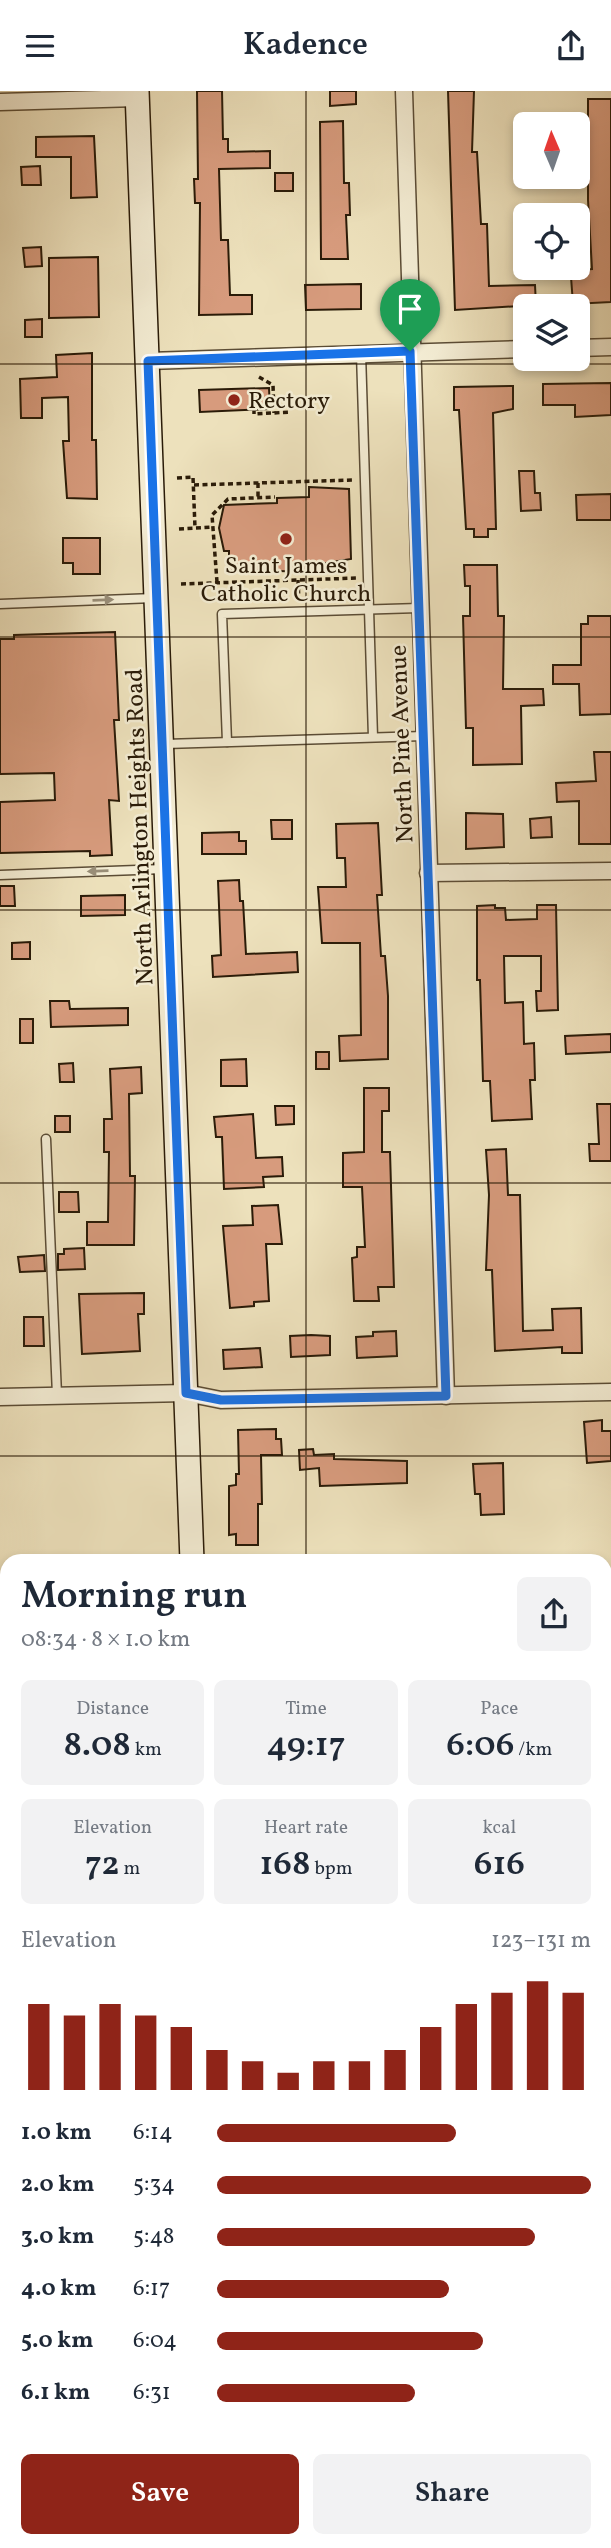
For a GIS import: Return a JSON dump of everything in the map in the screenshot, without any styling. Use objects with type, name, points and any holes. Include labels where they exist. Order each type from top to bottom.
[{"type":"main road","name":"North Arlington Heights Road","points":[[137,95],[192,1554]]},
{"type":"street","name":"North Pine Avenue","points":[[404,91],[410,351],[446,1396]]},
{"type":"street","points":[[0,102],[137,95]]},
{"type":"street","points":[[590,348],[611,347]]},
{"type":"street","points":[[148,361],[513,349]]},
{"type":"street","points":[[428,873],[611,871]]},
{"type":"street","points":[[0,1397],[186,1393],[221,1400],[611,1392]]},
{"type":"lane","points":[[360,353],[373,737]]},
{"type":"lane","points":[[0,604],[157,598]]},
{"type":"lane","points":[[227,742],[222,614],[419,608]]},
{"type":"lane","points":[[162,744],[424,736]]},
{"type":"lane","points":[[0,874],[167,869]]},
{"type":"lane","points":[[46,1139],[57,1395]]},
{"type":"path","points":[[259,377],[273,386],[274,413]]},
{"type":"path","points":[[254,409],[254,414],[291,412]]},
{"type":"path","points":[[177,478],[193,477],[195,528]]},
{"type":"path","points":[[194,485],[365,480]]},
{"type":"path","points":[[258,483],[258,498]]},
{"type":"path","points":[[217,582],[217,546],[212,515],[228,499],[275,497]]},
{"type":"path","points":[[179,529],[212,527]]},
{"type":"path","points":[[181,585],[368,578]]},
{"type":"path","points":[[298,580],[299,611]]},
{"type":"building","points":[[197,91],[222,91],[223,139],[228,139],[228,152],[270,151],[270,168],[219,169],[221,240],[228,240],[230,295],[252,295],[252,314],[199,315],[200,203],[195,203],[194,179],[198,179]]},
{"type":"building","points":[[330,91],[356,91],[356,104],[330,106]]},
{"type":"building","points":[[448,91],[474,91],[472,152],[477,152],[481,224],[487,224],[489,286],[535,285],[535,294],[513,294],[513,306],[455,310]]},
{"type":"building","points":[[588,99],[611,99],[611,302],[590,303],[590,294],[572,294],[571,280],[590,280],[592,269],[588,200]]},
{"type":"building","points":[[343,121],[344,183],[349,183],[350,215],[346,215],[348,259],[321,259],[320,122]]},
{"type":"building","points":[[94,136],[97,197],[71,198],[71,157],[36,157],[36,137]]},
{"type":"building","points":[[40,166],[41,185],[22,185],[21,167]]},
{"type":"building","points":[[275,173],[293,173],[293,191],[275,191]]},
{"type":"building","points":[[41,247],[42,266],[25,267],[23,248]]},
{"type":"building","points":[[98,257],[99,317],[49,318],[49,258]]},
{"type":"building","points":[[361,284],[361,309],[306,310],[305,285]]},
{"type":"building","points":[[42,319],[42,337],[25,337],[25,320]]},
{"type":"building","points":[[92,353],[92,440],[96,440],[97,499],[67,498],[63,441],[69,441],[68,397],[42,398],[42,418],[21,418],[20,379],[57,377],[56,355]]},
{"type":"building","points":[[611,383],[611,415],[575,417],[575,405],[543,405],[543,384]]},
{"type":"building","points":[[513,386],[513,409],[493,413],[496,529],[488,529],[488,537],[474,537],[474,529],[466,529],[459,410],[454,410],[454,387]]},
{"type":"building","name":"Rectory","points":[[269,388],[270,409],[200,412],[199,390]]},
{"type":"building","points":[[519,471],[534,471],[535,493],[540,493],[541,510],[521,511]]},
{"type":"building","name":"Saint James Catholic Church","points":[[309,487],[349,489],[351,559],[319,564],[319,572],[229,570],[229,551],[224,551],[219,528],[224,505],[277,503],[277,498],[309,497]]},
{"type":"building","points":[[611,494],[611,520],[577,520],[576,495]]},
{"type":"building","points":[[63,538],[100,538],[100,574],[73,574],[73,563],[63,563]]},
{"type":"building","points":[[464,565],[497,565],[498,616],[504,616],[503,689],[543,689],[544,705],[521,706],[522,764],[473,765],[473,728],[466,728],[463,616],[470,616],[470,586],[465,586]]},
{"type":"building","points":[[588,616],[611,616],[611,714],[580,715],[579,684],[553,684],[553,665],[581,665],[581,624],[588,624]]},
{"type":"building","points":[[115,632],[119,720],[114,720],[119,801],[109,800],[112,855],[90,856],[90,851],[0,853],[0,802],[55,800],[54,773],[0,774],[0,639],[14,639],[14,635]]},
{"type":"building","points":[[594,752],[611,752],[611,844],[579,844],[579,801],[557,802],[556,783],[596,781]]},
{"type":"building","points":[[466,813],[503,814],[504,847],[466,849]]},
{"type":"building","points":[[551,817],[552,837],[531,838],[530,819]]},
{"type":"building","points":[[271,820],[292,820],[292,839],[272,839]]},
{"type":"building","points":[[378,823],[382,895],[377,895],[381,956],[385,956],[388,996],[388,1059],[340,1061],[339,1036],[361,1035],[360,943],[322,943],[318,887],[346,887],[345,858],[337,858],[336,824]]},
{"type":"building","points":[[239,832],[239,841],[246,841],[246,854],[202,854],[202,833]]},
{"type":"building","points":[[239,880],[246,954],[297,952],[298,972],[213,977],[212,956],[221,955],[218,881]]},
{"type":"building","points":[[0,886],[14,886],[15,906],[0,906]]},
{"type":"building","points":[[125,895],[125,915],[81,916],[81,896]]},
{"type":"building","points":[[495,905],[495,908],[505,908],[506,920],[537,919],[537,905],[556,905],[558,1010],[537,1011],[536,991],[541,991],[541,956],[504,956],[505,1003],[523,1002],[524,1044],[534,1043],[535,1080],[530,1080],[532,1119],[492,1121],[490,1081],[483,1081],[480,980],[477,980],[477,906]]},
{"type":"building","points":[[30,942],[30,959],[12,959],[12,943]]},
{"type":"building","points":[[50,1001],[69,1001],[70,1009],[128,1008],[128,1025],[51,1027]]},
{"type":"building","points":[[20,1019],[33,1019],[33,1043],[20,1043]]},
{"type":"building","points":[[611,1034],[611,1052],[566,1054],[565,1036]]},
{"type":"building","points":[[316,1052],[329,1052],[329,1069],[316,1069]]},
{"type":"building","points":[[246,1059],[247,1086],[221,1086],[221,1060]]},
{"type":"building","points":[[73,1063],[74,1082],[60,1082],[59,1064]]},
{"type":"building","points":[[141,1067],[142,1093],[129,1094],[130,1176],[135,1176],[134,1245],[87,1245],[87,1222],[108,1222],[109,1152],[104,1152],[104,1119],[112,1119],[110,1069]]},
{"type":"building","points":[[364,1088],[389,1088],[389,1111],[382,1111],[382,1152],[390,1152],[394,1287],[378,1287],[379,1301],[354,1301],[352,1258],[357,1257],[357,1247],[365,1247],[362,1187],[343,1187],[343,1153],[364,1152]]},
{"type":"building","points":[[597,1104],[611,1104],[611,1161],[590,1161],[589,1144],[599,1144]]},
{"type":"building","points":[[275,1106],[294,1106],[294,1124],[276,1125]]},
{"type":"building","points":[[253,1114],[256,1158],[282,1157],[283,1176],[263,1177],[264,1187],[224,1189],[222,1137],[216,1137],[214,1117]]},
{"type":"building","points":[[55,1116],[70,1116],[70,1132],[55,1132]]},
{"type":"building","points":[[506,1149],[508,1195],[520,1195],[523,1331],[553,1330],[552,1309],[581,1308],[582,1353],[562,1353],[562,1347],[495,1351],[492,1270],[486,1270],[489,1195],[486,1150]]},
{"type":"building","points":[[59,1192],[78,1192],[79,1212],[59,1212]]},
{"type":"building","points":[[278,1205],[282,1244],[266,1244],[269,1301],[254,1302],[254,1306],[230,1308],[223,1226],[253,1225],[252,1206]]},
{"type":"building","points":[[84,1248],[85,1269],[58,1270],[58,1254],[64,1254],[64,1249]]},
{"type":"building","points":[[44,1255],[45,1271],[20,1272],[18,1257]]},
{"type":"building","points":[[144,1293],[144,1314],[138,1314],[140,1351],[82,1354],[79,1294]]},
{"type":"building","points":[[24,1317],[43,1317],[44,1346],[24,1346]]},
{"type":"building","points":[[396,1331],[397,1356],[357,1358],[356,1337],[373,1336],[373,1332]]},
{"type":"building","points":[[290,1336],[330,1336],[330,1355],[291,1357]]},
{"type":"building","points":[[260,1348],[262,1367],[224,1369],[223,1350]]},
{"type":"building","points":[[602,1420],[602,1431],[611,1431],[611,1461],[587,1463],[584,1422]]},
{"type":"building","points":[[276,1429],[276,1439],[281,1439],[282,1455],[261,1455],[262,1504],[258,1504],[258,1545],[236,1545],[236,1534],[229,1535],[229,1486],[236,1485],[236,1474],[239,1474],[238,1430]]},
{"type":"building","points":[[313,1449],[314,1455],[334,1454],[334,1459],[407,1461],[407,1483],[320,1486],[319,1468],[300,1470],[299,1450]]},
{"type":"building","points":[[503,1463],[504,1514],[481,1515],[480,1494],[475,1494],[473,1464]]},
{"type":"place","name":"Rectory","points":[[234,400]]},
{"type":"place","name":"Saint James Catholic Church","points":[[286,539]]},
{"type":"route","points":[[410,351],[446,1396],[221,1400],[186,1393],[148,361],[410,351]]}]
